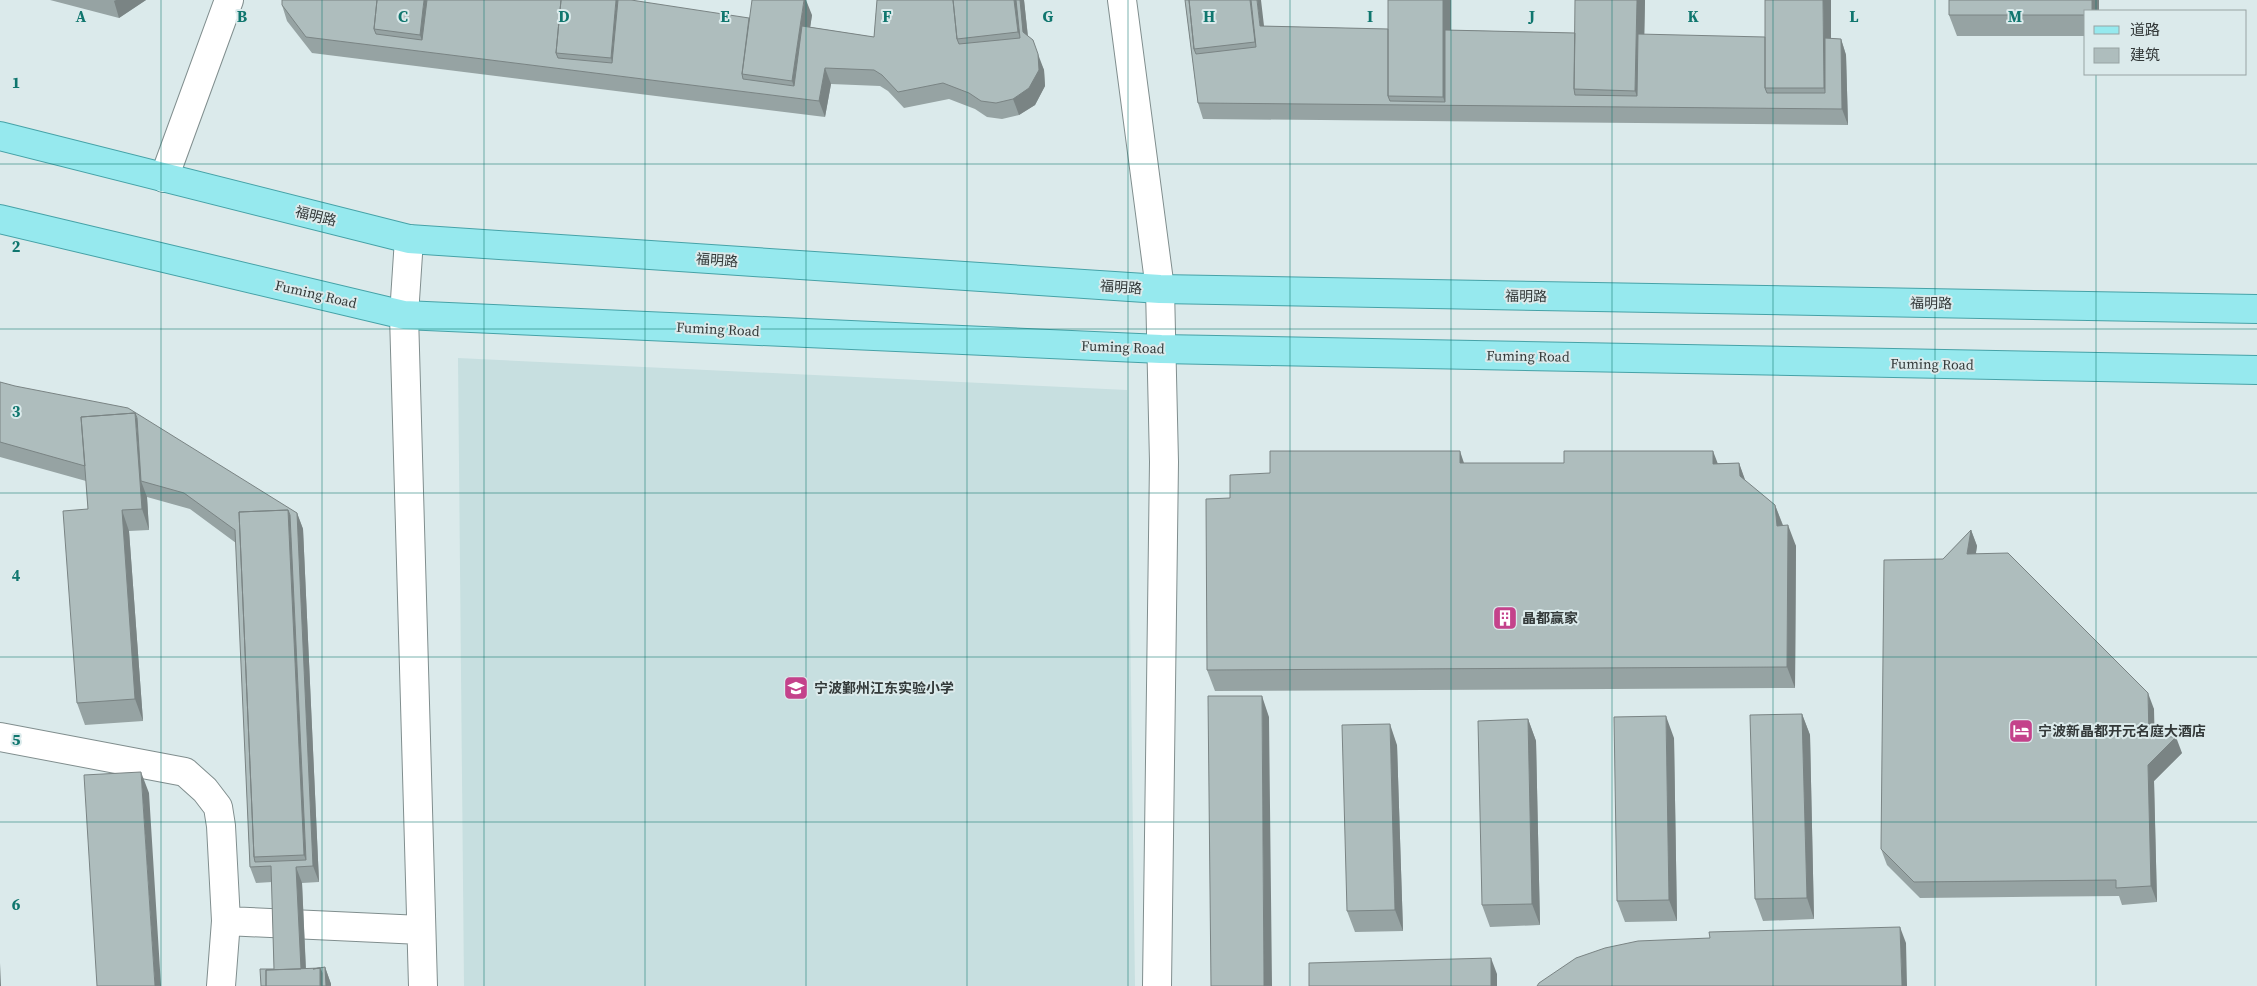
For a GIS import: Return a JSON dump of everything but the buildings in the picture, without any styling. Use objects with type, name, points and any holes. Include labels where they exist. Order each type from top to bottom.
[{"type":"main road","name":"福明路","points":[[0,136],[409,239],[1160,289],[2257,309]]},
{"type":"main road","name":"Fuming Road","points":[[0,219],[404,315],[1161,349],[2257,370]]},
{"type":"street","points":[[164,178],[229,0]]},
{"type":"street","points":[[1122,0],[1160,289],[1164,462],[1157,986]]},
{"type":"street","points":[[409,239],[404,315],[423,986]]},
{"type":"street","points":[[0,737],[185,772],[205,790],[218,807],[221,826],[226,921],[221,986]]},
{"type":"street","points":[[226,921],[421,930]]},
{"type":"shaded area","name":"宁波鄞州江东实验小学","points":[[458,358],[1127,390],[1135,986],[464,986]]},
{"type":"place","name":"晶都赢家","points":[[1505,618]]},
{"type":"place","name":"宁波鄞州江东实验小学","points":[[796,688]]},
{"type":"place","name":"宁波新晶都开元名庭大酒店","points":[[2021,731]]}]
